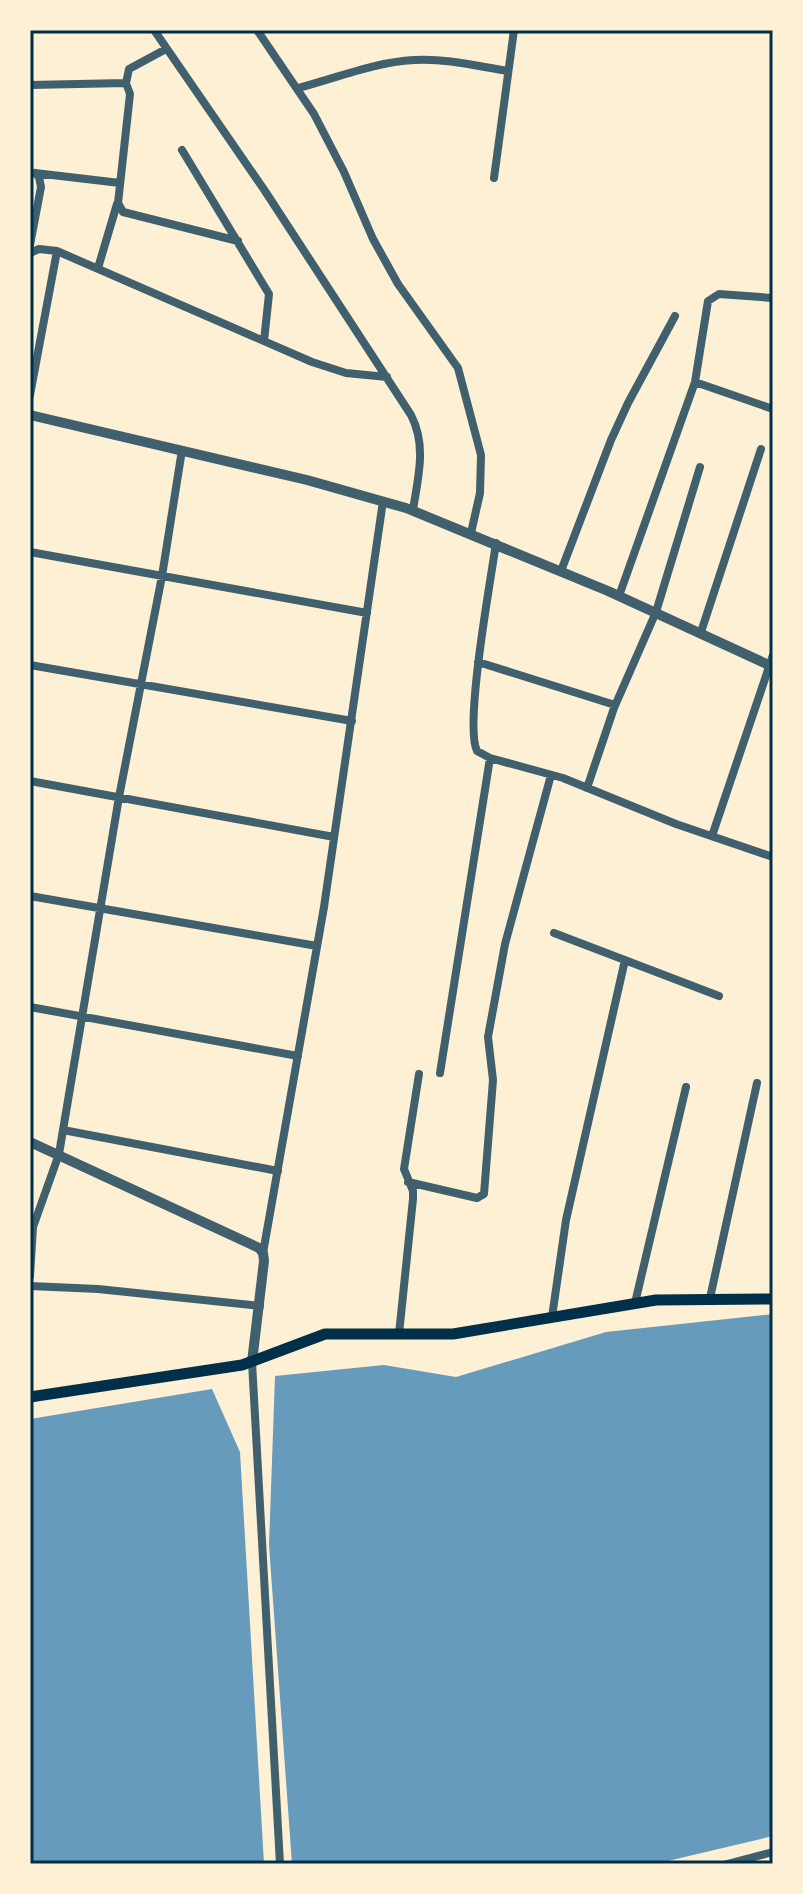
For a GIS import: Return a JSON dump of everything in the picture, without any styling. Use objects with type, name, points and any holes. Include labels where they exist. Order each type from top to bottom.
[{"type":"main road","points":[[30,1397],[109,1383],[212,1371],[252,1362],[325,1334],[453,1334],[635,1303],[710,1298],[773,1299]]},
{"type":"street","points":[[154,30],[265,191],[411,415],[420,440],[421,455],[413,510]]},
{"type":"street","points":[[257,30],[298,88],[338,160],[373,239],[398,284],[458,368],[481,455],[480,493],[471,533]]},
{"type":"street","points":[[494,178],[514,30]]},
{"type":"street","points":[[98,268],[118,203],[130,94],[126,83],[129,69],[166,49]]},
{"type":"street","points":[[298,88],[392,62],[412,60],[507,71]]},
{"type":"street","points":[[30,85],[126,83]]},
{"type":"street","points":[[182,150],[269,294],[264,341]]},
{"type":"street","points":[[33,172],[120,183]]},
{"type":"street","points":[[30,245],[41,182],[33,172]]},
{"type":"street","points":[[118,203],[123,212],[238,241]]},
{"type":"street","points":[[30,253],[39,249],[57,251],[312,362],[346,373],[387,377]]},
{"type":"street","points":[[30,395],[57,251]]},
{"type":"street","points":[[619,596],[695,382],[705,310],[712,296],[773,298]]},
{"type":"street","points":[[561,571],[611,440],[675,316]]},
{"type":"street","points":[[695,382],[773,409]]},
{"type":"street","points":[[30,415],[182,450],[413,510],[772,663],[712,836]]},
{"type":"street","points":[[701,632],[761,449]]},
{"type":"street","points":[[30,1276],[36,1215],[59,1154],[182,450]]},
{"type":"street","points":[[587,788],[615,705],[656,612],[700,467]]},
{"type":"street","points":[[280,1864],[252,1362],[263,1253],[317,946],[383,501]]},
{"type":"street","points":[[496,543],[478,662],[474,747],[477,751],[773,857]]},
{"type":"street","points":[[30,552],[367,613]]},
{"type":"street","points":[[478,662],[615,705]]},
{"type":"street","points":[[30,665],[352,721]]},
{"type":"street","points":[[440,1073],[490,758]]},
{"type":"street","points":[[408,1182],[477,1198],[484,1194],[493,1080],[488,1037],[505,944],[551,775]]},
{"type":"street","points":[[30,781],[334,837]]},
{"type":"street","points":[[30,896],[317,946]]},
{"type":"street","points":[[554,933],[719,996]]},
{"type":"street","points":[[552,1317],[566,1220],[625,960]]},
{"type":"street","points":[[30,1007],[298,1056]]},
{"type":"street","points":[[399,1334],[413,1199],[404,1169],[419,1074]]},
{"type":"street","points":[[710,1298],[757,1083]]},
{"type":"street","points":[[635,1303],[686,1087]]},
{"type":"street","points":[[63,1130],[278,1171]]},
{"type":"street","points":[[30,1142],[259,1248],[263,1253]]},
{"type":"street","points":[[30,1286],[112,1290],[260,1306]]},
{"type":"street","points":[[727,1864],[773,1852]]},
{"type":"water","points":[[773,1314],[773,1836],[655,1864],[292,1864],[269,1545],[275,1376],[384,1365],[456,1377],[606,1332]]},
{"type":"water","points":[[212,1389],[240,1452],[264,1864],[30,1864],[30,1419]]}]
